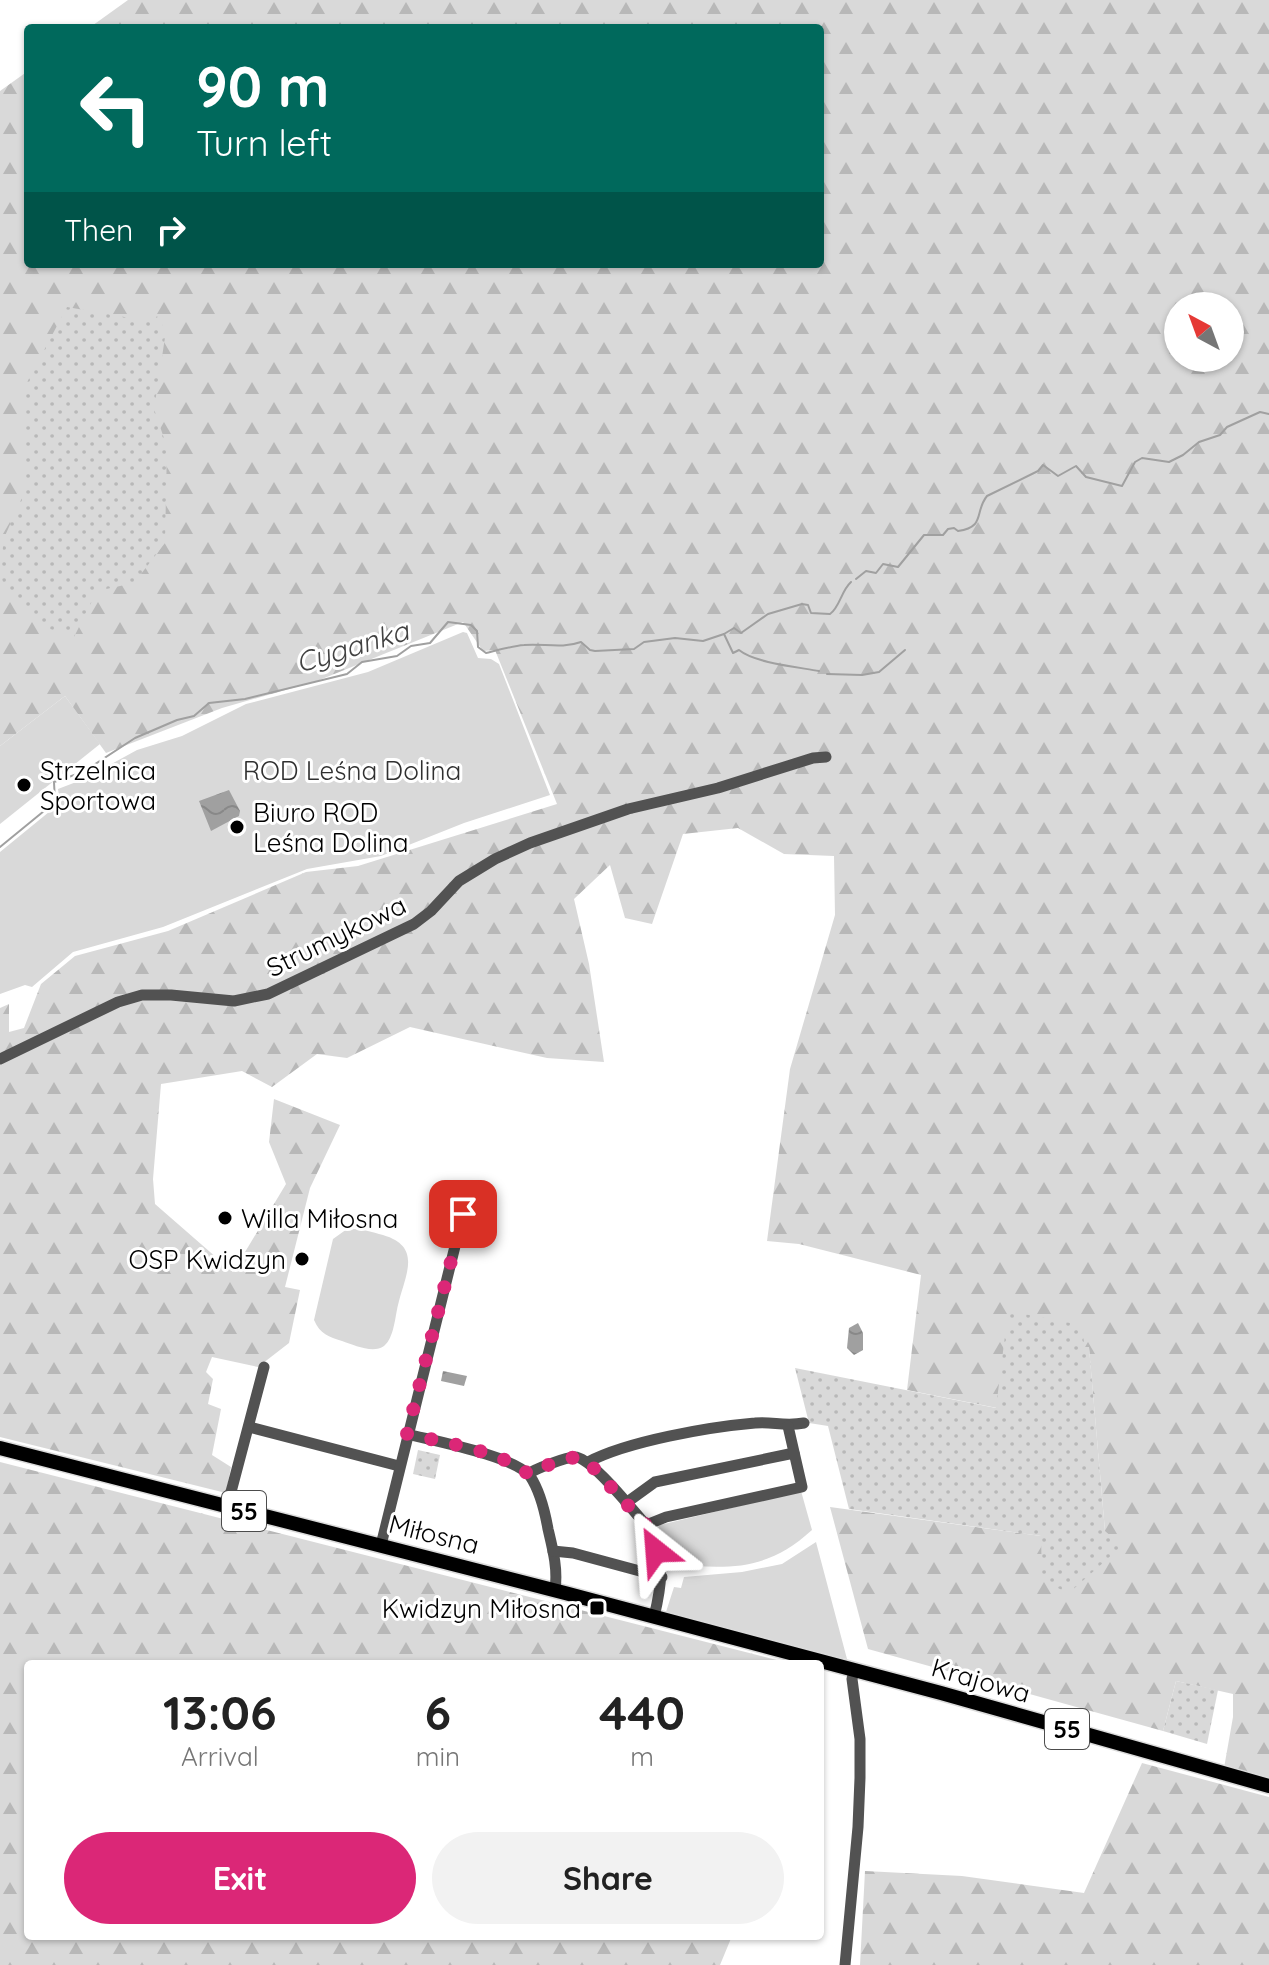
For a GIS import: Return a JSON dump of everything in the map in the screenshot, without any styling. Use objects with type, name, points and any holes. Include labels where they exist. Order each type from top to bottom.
[{"type":"main road","name":"Miłosna","points":[[0,1448],[555,1590],[812,1660]]},
{"type":"main road","name":"Miłosna","points":[[824,1663],[860,1673]]},
{"type":"main road","name":"Krajowa","points":[[860,1673],[1269,1786]]},
{"type":"street","name":"Strumykowa","points":[[0,1059],[118,1002],[142,995],[234,1001],[268,994],[414,924],[459,881],[495,859],[530,843],[628,809],[718,788],[813,758],[826,757]]},
{"type":"street","points":[[381,1545],[463,1214]]},
{"type":"street","points":[[227,1507],[264,1367]]},
{"type":"street","points":[[588,1462],[609,1452],[717,1428],[760,1422],[788,1426],[804,1423]]},
{"type":"street","points":[[646,1525],[666,1517],[802,1487],[788,1426]]},
{"type":"street","points":[[249,1427],[399,1466]]},
{"type":"street","points":[[407,1434],[481,1453],[520,1467],[528,1474],[543,1505],[557,1577],[555,1590]]},
{"type":"street","points":[[626,1503],[655,1482],[794,1453]]},
{"type":"street","points":[[528,1474],[575,1457],[588,1462],[646,1525],[655,1545],[662,1577],[654,1617]]},
{"type":"street","points":[[553,1551],[573,1553],[662,1577]]},
{"type":"street","points":[[845,1965],[859,1815],[860,1739],[852,1679],[860,1673]]},
{"type":"green space","points":[[128,0],[1269,0],[1269,1780],[1224,1768],[1233,1717],[1233,1694],[1176,1681],[1163,1731],[868,1649],[830,1507],[1041,1536],[1105,1531],[1089,1348],[997,1408],[907,1390],[921,1275],[799,1244],[767,1241],[790,1069],[835,915],[834,856],[784,854],[738,828],[683,834],[652,924],[625,918],[610,865],[574,899],[589,964],[604,1062],[547,1058],[410,1027],[347,1058],[317,1054],[272,1087],[242,1071],[161,1084],[153,1179],[155,1204],[233,1272],[286,1184],[269,1142],[274,1099],[340,1125],[310,1188],[285,1287],[300,1290],[289,1343],[258,1367],[212,1357],[206,1372],[213,1379],[208,1404],[221,1409],[212,1455],[231,1467],[226,1493],[0,1437],[0,1008],[9,1004],[9,1032],[24,1028],[41,984],[75,956],[168,931],[306,872],[358,866],[557,804],[495,650],[483,651],[463,622],[317,681],[222,708],[106,753],[65,696],[0,746],[0,91],[24,74],[24,268],[824,268],[824,24],[95,24]]},
{"type":"green space","points":[[67,307],[153,322],[157,316],[166,331],[154,409],[167,447],[165,543],[134,583],[97,591],[74,637],[44,627],[4,586],[0,572],[4,538],[25,491],[22,436],[24,388]]},
{"type":"green space","name":"ROD Leśna Dolina","points":[[467,633],[478,658],[491,659],[499,664],[550,795],[464,823],[381,856],[307,869],[163,927],[73,952],[32,987],[25,985],[0,994],[0,852],[60,803],[58,789],[84,779],[137,750],[182,736],[246,704],[368,672]]},
{"type":"green space","name":"Strzelnica Sportowa","points":[[65,696],[100,744],[0,824],[0,746]]},
{"type":"green space","points":[[347,1229],[395,1240],[407,1255],[407,1273],[392,1333],[380,1348],[363,1348],[329,1336],[319,1329],[314,1320],[333,1239]]},
{"type":"green space","points":[[1008,1311],[1081,1325],[1085,1347],[1089,1347],[1105,1531],[1122,1546],[1069,1593],[1042,1581],[1041,1536],[849,1509],[828,1426],[809,1423],[795,1368],[996,1408]]},
{"type":"green space","points":[[418,1450],[440,1455],[435,1479],[413,1474]]},
{"type":"green space","points":[[0,1462],[776,1660],[24,1660],[24,1940],[730,1940],[720,1965],[0,1965]]},
{"type":"green space","points":[[801,1491],[812,1530],[779,1554],[762,1561],[728,1567],[669,1564],[660,1525]]},
{"type":"green space","points":[[816,1542],[847,1659],[817,1655],[666,1612],[674,1587],[681,1588],[684,1577],[742,1572],[782,1564]]},
{"type":"green space","points":[[1176,1681],[1218,1690],[1207,1744],[1163,1731]]},
{"type":"green space","points":[[1142,1763],[1269,1797],[1269,1965],[860,1965],[865,1871],[962,1876],[1084,1893]]},
{"type":"water","points":[[229,790],[240,811],[239,816],[211,831],[199,801]]},
{"type":"water","points":[[858,1323],[863,1333],[863,1350],[854,1355],[847,1348],[849,1328]]},
{"type":"water","points":[[443,1371],[467,1376],[464,1386],[441,1381]]},
{"type":"waterway","name":"Cyganka","points":[[856,579],[866,571],[876,573],[883,564],[898,567],[924,535],[943,535],[948,529],[958,531],[973,526],[987,496],[1038,471],[1043,465],[1058,476],[1076,466],[1086,477],[1122,486],[1135,462],[1142,458],[1169,462],[1199,442],[1220,435],[1227,427],[1260,412],[1269,414]]},
{"type":"waterway","name":"Cyganka","points":[[0,847],[55,802],[54,782],[83,772],[135,738],[194,716],[209,703],[245,699],[347,674],[362,662],[397,656],[411,646],[430,643],[448,622],[471,625],[477,631],[478,647],[486,653],[519,646],[581,642],[595,651],[634,649],[644,642],[675,638],[703,641],[734,628],[741,633],[768,614],[802,604],[808,605],[811,613],[830,614],[851,582]]},
{"type":"waterway","points":[[724,634],[733,653],[739,650],[766,661],[819,671]]},
{"type":"waterway","points":[[827,674],[879,672],[905,650]]},
{"type":"place","name":"Strzelnica Sportowa","points":[[24,785]]},
{"type":"place","name":"Biuro ROD Leśna Dolina","points":[[237,827]]},
{"type":"place","name":"Willa Miłosna","points":[[225,1218]]},
{"type":"place","name":"OSP Kwidzyn","points":[[302,1259]]},
{"type":"place","name":"Kwidzyn Miłosna","points":[[597,1608]]},
{"type":"route","points":[[463,1214],[407,1434],[481,1453],[520,1467],[528,1474],[575,1457],[588,1462],[646,1525],[656,1551]]}]
